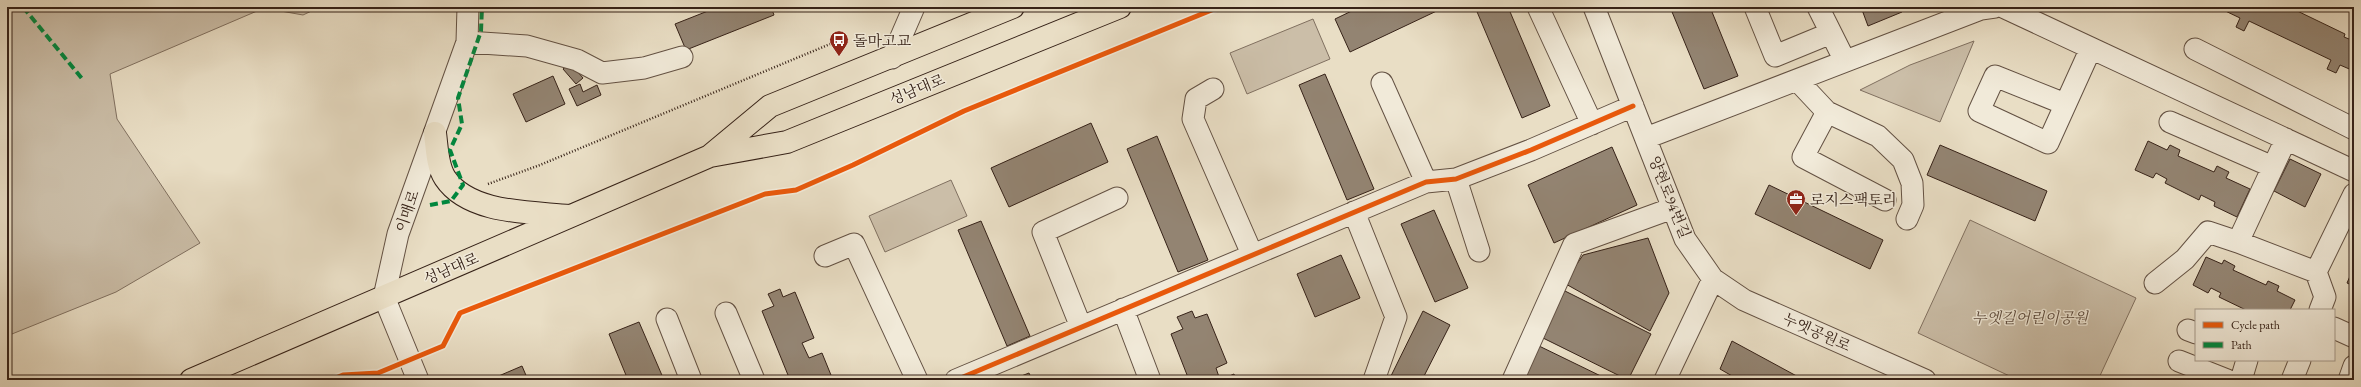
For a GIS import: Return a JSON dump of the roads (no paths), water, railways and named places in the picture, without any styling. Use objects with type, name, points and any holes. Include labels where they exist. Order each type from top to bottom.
[{"type":"main road","name":"성남대로","points":[[710,156],[770,106],[892,58],[1013,7]]},
{"type":"main road","name":"성남대로","points":[[192,380],[710,156],[787,142],[1120,7]]},
{"type":"main road","points":[[435,133],[440,165],[446,178],[458,191],[476,202],[493,207],[570,216]]},
{"type":"street","name":"이매로","points":[[384,296],[398,234],[467,42],[468,7]]},
{"type":"street","points":[[892,58],[914,7]]},
{"type":"street","points":[[1538,7],[1592,124]]},
{"type":"street","name":"양현로94번길","points":[[1594,7],[1686,239],[1713,279]]},
{"type":"street","points":[[1755,7],[1775,56],[1831,33]]},
{"type":"street","points":[[1818,7],[1845,61]]},
{"type":"street","points":[[1646,138],[1845,61],[1966,11],[1995,7]]},
{"type":"street","points":[[2003,7],[2354,171]]},
{"type":"street","points":[[467,42],[527,46],[577,60],[602,73],[644,68],[682,57]]},
{"type":"street","points":[[2066,104],[2091,48]]},
{"type":"street","points":[[2195,49],[2354,129]]},
{"type":"street","points":[[1797,80],[1827,112],[1878,136],[1903,160],[1912,183],[1913,205],[1906,219]]},
{"type":"street","points":[[1382,84],[1426,182]]},
{"type":"street","points":[[1213,89],[1196,99],[1193,109],[1193,119],[1252,254]]},
{"type":"street","points":[[963,379],[1081,326],[1426,182],[1456,179],[1633,106]]},
{"type":"street","points":[[1827,112],[1803,158],[1885,200]]},
{"type":"street","points":[[2170,122],[2273,167]]},
{"type":"street","points":[[2238,242],[2286,139]]},
{"type":"street","points":[[1456,179],[1479,251]]},
{"type":"street","points":[[2320,309],[2325,297],[2316,272],[2354,194]]},
{"type":"street","points":[[1081,326],[1043,232],[1117,198]]},
{"type":"street","points":[[1513,380],[1574,244],[1673,208]]},
{"type":"street","points":[[1354,212],[1396,317],[1374,380]]},
{"type":"street","points":[[2154,283],[2185,259],[2208,232],[2316,272]]},
{"type":"street","points":[[825,256],[854,244],[917,380]]},
{"type":"street","points":[[1665,380],[1713,279]]},
{"type":"street","name":"누엣공원로","points":[[1713,279],[1744,300],[1925,380]]},
{"type":"street","points":[[384,296],[418,380]]},
{"type":"street","points":[[1123,309],[1150,380]]},
{"type":"street","points":[[726,313],[754,380]]},
{"type":"street","points":[[667,319],[691,380]]},
{"type":"street","points":[[2335,328],[2354,336]]},
{"type":"street","points":[[2179,360],[2227,380]]},
{"type":"street","points":[[2242,380],[2246,361]]},
{"type":"street","points":[[2292,380],[2300,361]]},
{"type":"street","points":[[2349,380],[2354,366]]},
{"type":"place","name":"돌마고교","points":[[839,57]]},
{"type":"place","name":"로지스팩토리","points":[[1796,216]]},
{"type":"park label","name":"누엣길어린이공원","points":[[2030,317]]}]
